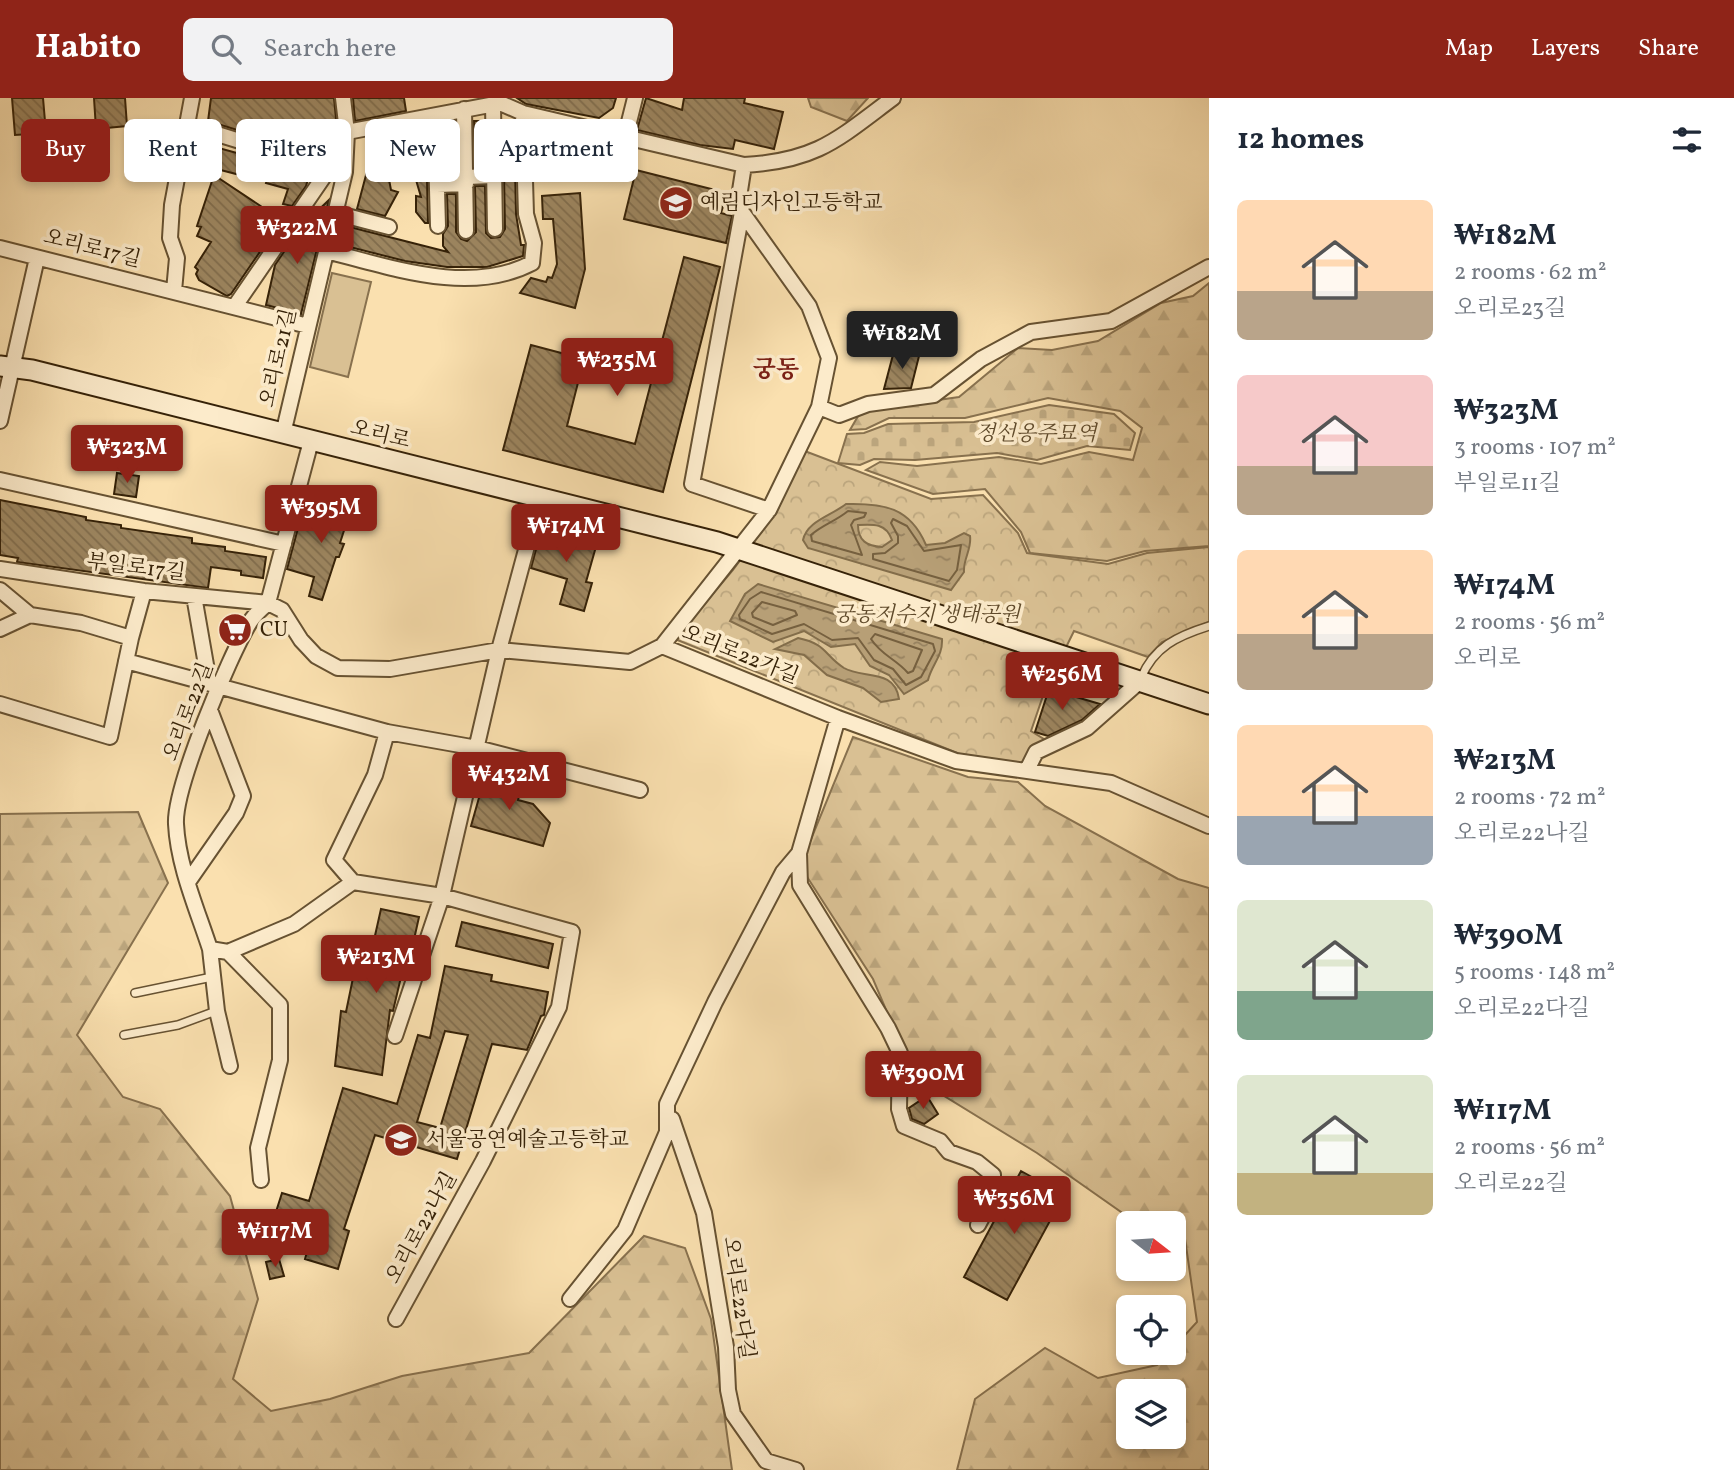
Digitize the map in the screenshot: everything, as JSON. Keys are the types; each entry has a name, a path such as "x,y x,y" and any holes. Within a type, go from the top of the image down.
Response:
{"main road":[{"name":"오리로","path":"6,366 736,548 1209,704"}],"street":[{"name":"오리로17길","path":"189,119 192,98"},
{"name":"오리로21길","path":"343,98 345,119"},
{"path":"630,119 635,98"},
{"path":"638,141 744,165 781,163 826,148 893,98"},
{"path":"351,131 498,102 523,113 547,119"},
{"path":"464,109 466,230"},
{"path":"326,251 439,278 510,275 532,263 534,243 526,214 523,113"},
{"path":"744,165 739,197 742,212 692,484 769,510"},
{"path":"437,185 474,179"},
{"name":"오리로17길","path":"174,291 177,258 170,239 177,182"},
{"path":"235,306 320,182"},
{"name":"오리로21길","path":"283,434 343,182"},
{"path":"437,182 438,226"},
{"path":"494,182 495,229"},
{"path":"662,646 736,548 769,510 819,407 829,358 809,306 742,212"},
{"path":"335,213 389,227"},
{"name":"오리로17길","path":"0,248 308,326"},
{"path":"0,421 6,366 37,258"},
{"path":"819,407 839,415 867,404 934,395 981,359 1031,332 1111,321 1209,267"},
{"name":"오리로22길","path":"230,1066 217,1010 210,948 188,882 176,823 179,800 210,710 214,683 250,621 268,603 311,441"},
{"path":"0,480 284,544"},
{"path":"395,1036 442,897 499,650 540,498"},
{"name":"부일로17길","path":"0,569 144,591 268,603"},
{"path":"0,590 30,615 81,623 131,638"},
{"path":"0,704 110,737 144,591"},
{"path":"194,596 214,683"},
{"name":"오리로22가길","path":"268,603 282,610 301,640 316,656 338,668 390,669 499,650 630,662 662,646 838,718 956,761 1111,783 1209,826"},
{"path":"0,629 30,615"},
{"path":"126,661 214,683 387,733 477,748 640,790"},
{"path":"1027,770 1036,751 1087,728 1139,682"},
{"path":"188,882 236,813 243,796 210,710"},
{"path":"838,718 799,853 800,885 888,1028 900,1053 899,1109 904,1126 940,1141 950,1152 977,1162 993,1175 987,1208 978,1225"},
{"path":"228,952 294,924 353,882 334,860 375,775 387,733"},
{"path":"570,1299 625,1230 667,1132 667,1104 715,1002 783,872 799,853"},
{"name":"오리로22나길","path":"353,882 442,897 572,932 559,1007 483,1161 396,1319"},
{"path":"210,948 228,952 280,1005 281,1060 258,1148 261,1180"},
{"name":"오리로22다길","path":"667,1104 704,1213 726,1347 728,1390 733,1414 766,1461 796,1470"}],"lane":[{"path":"1139,682 1148,662 1163,645 1209,626"},
{"path":"135,993 212,977"},
{"path":"124,1035 178,1025 217,1010"}],"green space":[{"path":"808,98 868,98 847,121 811,107"},
{"path":"332,273 371,282 348,377 310,367"},
{"path":"1209,283 1209,546 1145,551 1107,561 1030,553 1021,532 985,489 933,494 866,470 880,462 917,466 999,457 1041,464 1089,452 1133,460 1142,428 1120,411 1048,398 965,418 889,418 866,429 850,430 861,411 959,397 1018,348 1052,350 1098,341 1161,303 1193,296"},
{"name":"정선옹주묘역","path":"1049,405 1114,414 1135,433 1130,450 1087,446 1037,460 997,453 915,460 874,459 860,465 838,463 847,434 864,433 888,424 974,422"},
{"name":"궁동저수지 생태공원","path":"802,450 931,499 983,495 1018,533 1027,553 1108,564 1147,553 1209,547 1209,622 1162,642 1148,657 1074,631 1045,690 1031,731 1047,741 1023,767 967,757 675,639 733,570 778,509"},
{"path":"853,737 968,777 1018,782 1045,806 1178,879 1209,888 1209,1470 957,1470 975,1399 1045,1348 1098,1378 1157,1365 1186,1365 1186,1334 1197,1322 1186,1246 1186,1211 1120,1211 1037,1153 915,1078 873,979 800,866"},
{"path":"138,812 168,883 77,1035 123,1097 160,1109 230,1196 258,1299 233,1379 271,1411 330,1399 402,1376 529,1353 644,1236 685,1248 711,1319 732,1470 0,1470 0,814"}],"water":[{"path":"846,504 859,504 894,510 912,522 926,545 945,543 964,533 970,536 964,572 951,590 808,548 803,540 809,528","holes":["858,525 883,528 892,540 882,547 868,544 862,539"]},
{"path":"758,584 942,639 941,650 928,680 904,694 889,675 870,666 855,644 831,647 804,631 773,642 730,621 745,594"},
{"path":"798,638 815,643 844,668 885,678 896,689 899,699 881,702 863,688 827,675 804,655 775,649"}],"building":[{"path":"12,98 43,98 45,119 21,119 21,135 15,135"},
{"path":"94,98 125,98 126,119 124,119 124,126 110,128 110,119 95,119"},
{"path":"211,98 334,98 336,119 236,119 236,130 222,125 222,119 208,119"},
{"path":"353,98 404,98 406,111 355,121"},
{"path":"517,98 616,98 613,108 599,118 526,104"},
{"path":"646,98 682,110 684,98 745,98 744,103 783,112 774,149 735,140 733,149 700,145 638,130"},
{"path":"222,149 236,153 236,174 222,170"},
{"name":"예림디자인고등학교","path":"638,171 727,193 721,213 732,216 726,243 624,219 633,182 638,182"},
{"path":"365,179 365,182 389,182 391,190 398,192 385,216 357,209"},
{"path":"222,180 277,217 272,224 277,227 227,296 199,280 196,274 198,270 195,267 211,242 197,236 201,227 197,226 212,182"},
{"path":"307,182 292,206 283,204 288,189 266,183"},
{"path":"417,182 427,182 428,223 416,212 416,196 421,197"},
{"path":"504,182 515,182 516,214 521,245 524,245 523,256 487,267 447,267 405,261 338,244 342,225 448,252 443,246 443,234 448,226 447,194 456,194 456,232 461,239 467,241 476,232 475,186 485,186 486,233 491,238 500,237 505,229"},
{"path":"580,193 585,269 575,308 520,293 531,278 546,282 548,277 552,278 557,264 553,219 543,219 542,196"},
{"path":"329,200 301,314 266,305 275,265 300,228"},
{"path":"684,257 720,267 663,492 503,450 531,345 584,359 567,426 635,444"},
{"path":"894,351 919,356 911,388 884,389"},
{"path":"117,473 139,476 136,497 114,494"},
{"path":"341,490 356,493 340,543 344,544 339,557 336,557 322,600 309,596 314,577 287,569 301,517 330,525"},
{"path":"0,500 86,517 86,520 121,525 121,528 192,538 192,543 225,547 225,551 266,557 263,578 241,575 241,571 211,567 208,588 17,562 18,558 0,555"},
{"path":"542,527 597,543 586,582 592,583 584,611 560,604 567,579 531,568"},
{"path":"1049,689 1100,704 1082,720 1048,736 1035,732"},
{"path":"486,773 523,783 518,800 533,804 550,823 543,846 471,826"},
{"path":"381,909 419,917 407,971 404,978 401,977 393,1011 390,1010 382,1075 335,1066 341,1011 346,1012 353,978 365,980"},
{"path":"462,922 553,944 548,968 456,946"},
{"path":"445,966 492,975 491,981 548,992 544,1015 541,1016 527,1050 492,1044 457,1159 375,1135 344,1229 349,1231 338,1269 305,1259 313,1230 274,1218 282,1193 309,1201 343,1088 397,1104 418,1035 430,1038","holes":["445,1031 468,1035 440,1128 417,1122"]},
{"path":"927,1096 938,1114 924,1124 912,1119 909,1108"},
{"path":"1021,1171 1064,1195 1007,1300 964,1277"},
{"path":"279,1259 284,1276 270,1279 266,1262"}],"place":[{"name":"예림디자인고등학교","path":"676,203"},
{"name":"CU","path":"235,630"},
{"name":"서울공연예술고등학교","path":"401,1140"}],"district":[{"name":"궁동","path":"776,371"}]}
